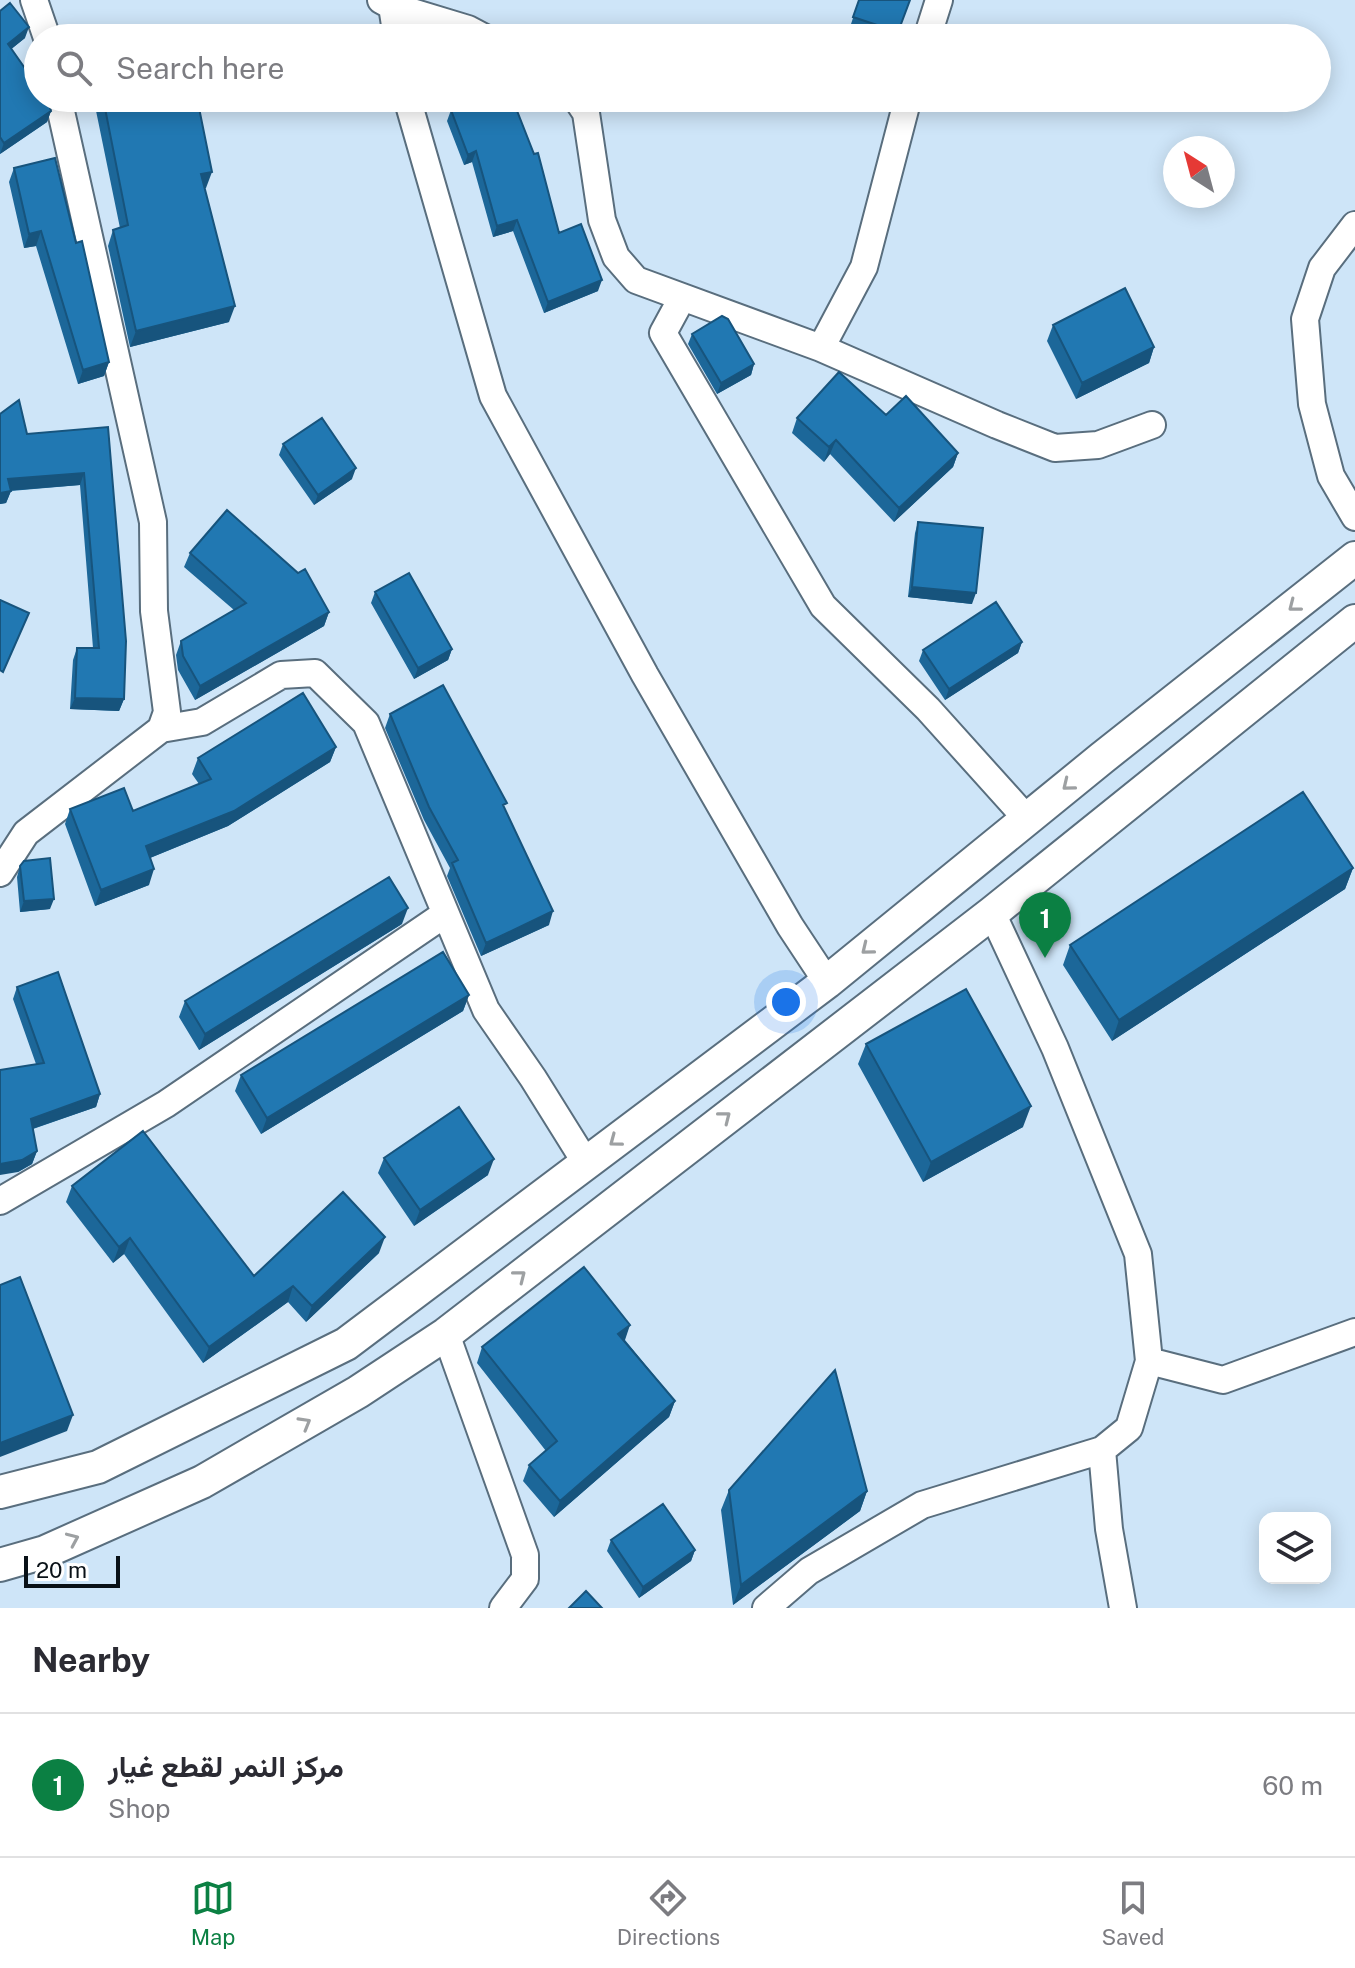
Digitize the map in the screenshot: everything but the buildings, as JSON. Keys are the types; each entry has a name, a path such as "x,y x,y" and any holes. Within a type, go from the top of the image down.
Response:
{"street":[{"path":"34,0 42,24"},
{"path":"931,24 939,0"},
{"path":"387,3 393,24"},
{"path":"387,3 452,24"},
{"path":"61,112 153,522 154,611 167,712 161,729"},
{"path":"411,112 493,396 645,675 790,926 827,982"},
{"path":"585,112 602,220 616,257 636,280 821,348 1055,448 1098,445 1152,425"},
{"path":"821,348 864,267 904,112"},
{"path":"1355,225 1322,268 1305,319 1312,404 1331,476 1355,517"},
{"path":"682,298 663,333 823,606 928,709 1027,819"},
{"path":"0,1492 98,1467 346,1344 827,982 1102,758 1355,558"},
{"path":"0,1565 45,1552 202,1482 358,1392 446,1334 992,913 1355,621"},
{"path":"0,873 26,833 161,729 202,722 281,675 315,673 366,723 486,1010 586,1163"},
{"path":"1102,758 1136,799"},
{"path":"766,1608 809,1571 922,1505 1102,1450 1129,1428 1149,1361 1138,1254 1055,1048 992,913"},
{"path":"0,1201 166,1104 445,914"},
{"path":"1149,1361 1223,1380 1355,1332"},
{"path":"446,1334 525,1555 525,1579 503,1608"},
{"path":"1102,1450 1109,1529 1123,1608"}],"place":[{"name":"مركز النمر لقطع غيار","path":"1045,958"}]}
